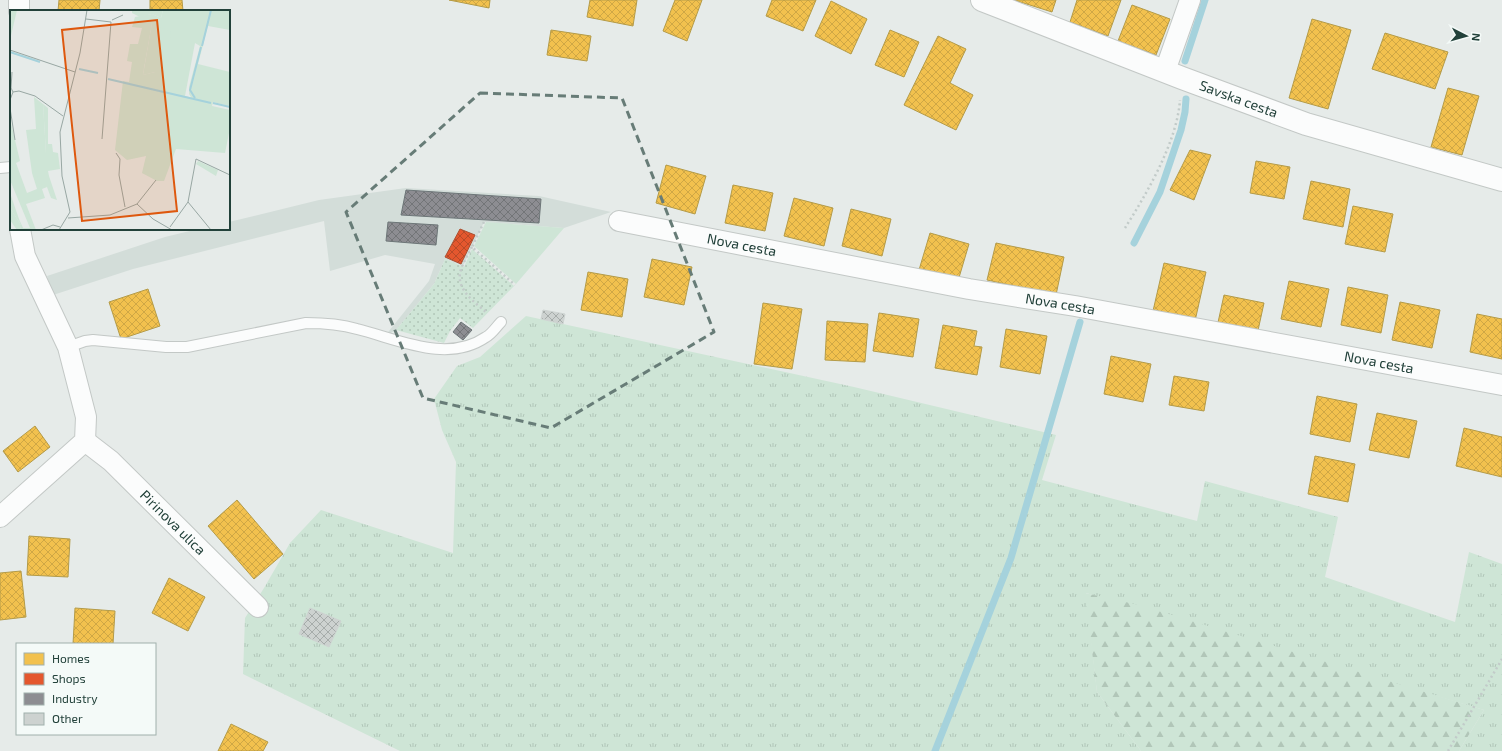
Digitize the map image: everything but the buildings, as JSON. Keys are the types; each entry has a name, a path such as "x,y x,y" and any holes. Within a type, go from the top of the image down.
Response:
{"street":[{"path":"18,10 19,0"},
{"name":"Savska cesta","path":"982,0 1306,124 1502,180"},
{"path":"1173,74 1190,0"},
{"name":"Nova cesta","path":"619,221 969,289 1076,306 1502,385"},
{"path":"0,517 85,441 86,416 68,347 25,256 20,230"},
{"name":"Pirinova ulica","path":"85,441 111,461 258,607"}],"lane":[{"path":"0,168 10,167"},
{"path":"68,347 93,340 166,348 187,347 306,323 324,323 355,328 430,348 448,350 470,345 487,337 501,322"}],"path":[{"path":"1125,228 1141,202 1165,154 1178,118 1173,74"},
{"path":"484,222 460,272 461,285 466,293 487,313"},
{"path":"472,247 515,285"},
{"path":"1448,751 1502,660"}],"highlighted area":[{"path":"480,93 622,98 714,332 551,428 423,398 346,212"}],"shaded area":[{"path":"406,188 539,196 611,212 564,228 484,222 463,266 445,259 434,284 396,330 385,336 429,281 435,264 385,255 330,271 324,221 133,269 53,295 47,276 165,237 194,230 230,230 230,222 319,200"}],"green space":[{"path":"486,222 564,228 516,284 474,246"},
{"path":"472,249 514,286 473,328 460,318 450,331 444,343 396,330 434,284 445,259 464,267"},
{"path":"526,316 854,387 1056,435 1042,480 1197,521 1205,481 1338,517 1325,577 1455,622 1469,552 1502,564 1502,751 1459,751 1484,710 1086,593 1097,692 1141,751 400,751 243,674 245,618 290,543 321,510 453,553 456,462 442,430 434,399 457,366 480,357"},
{"path":"1085,593 1139,605 1484,710 1459,751 1141,751 1097,692"}],"waterway":[{"path":"1185,61 1205,0"},
{"path":"1134,243 1160,192 1181,130 1186,99"},
{"path":"935,751 1011,558 1080,322"}]}
